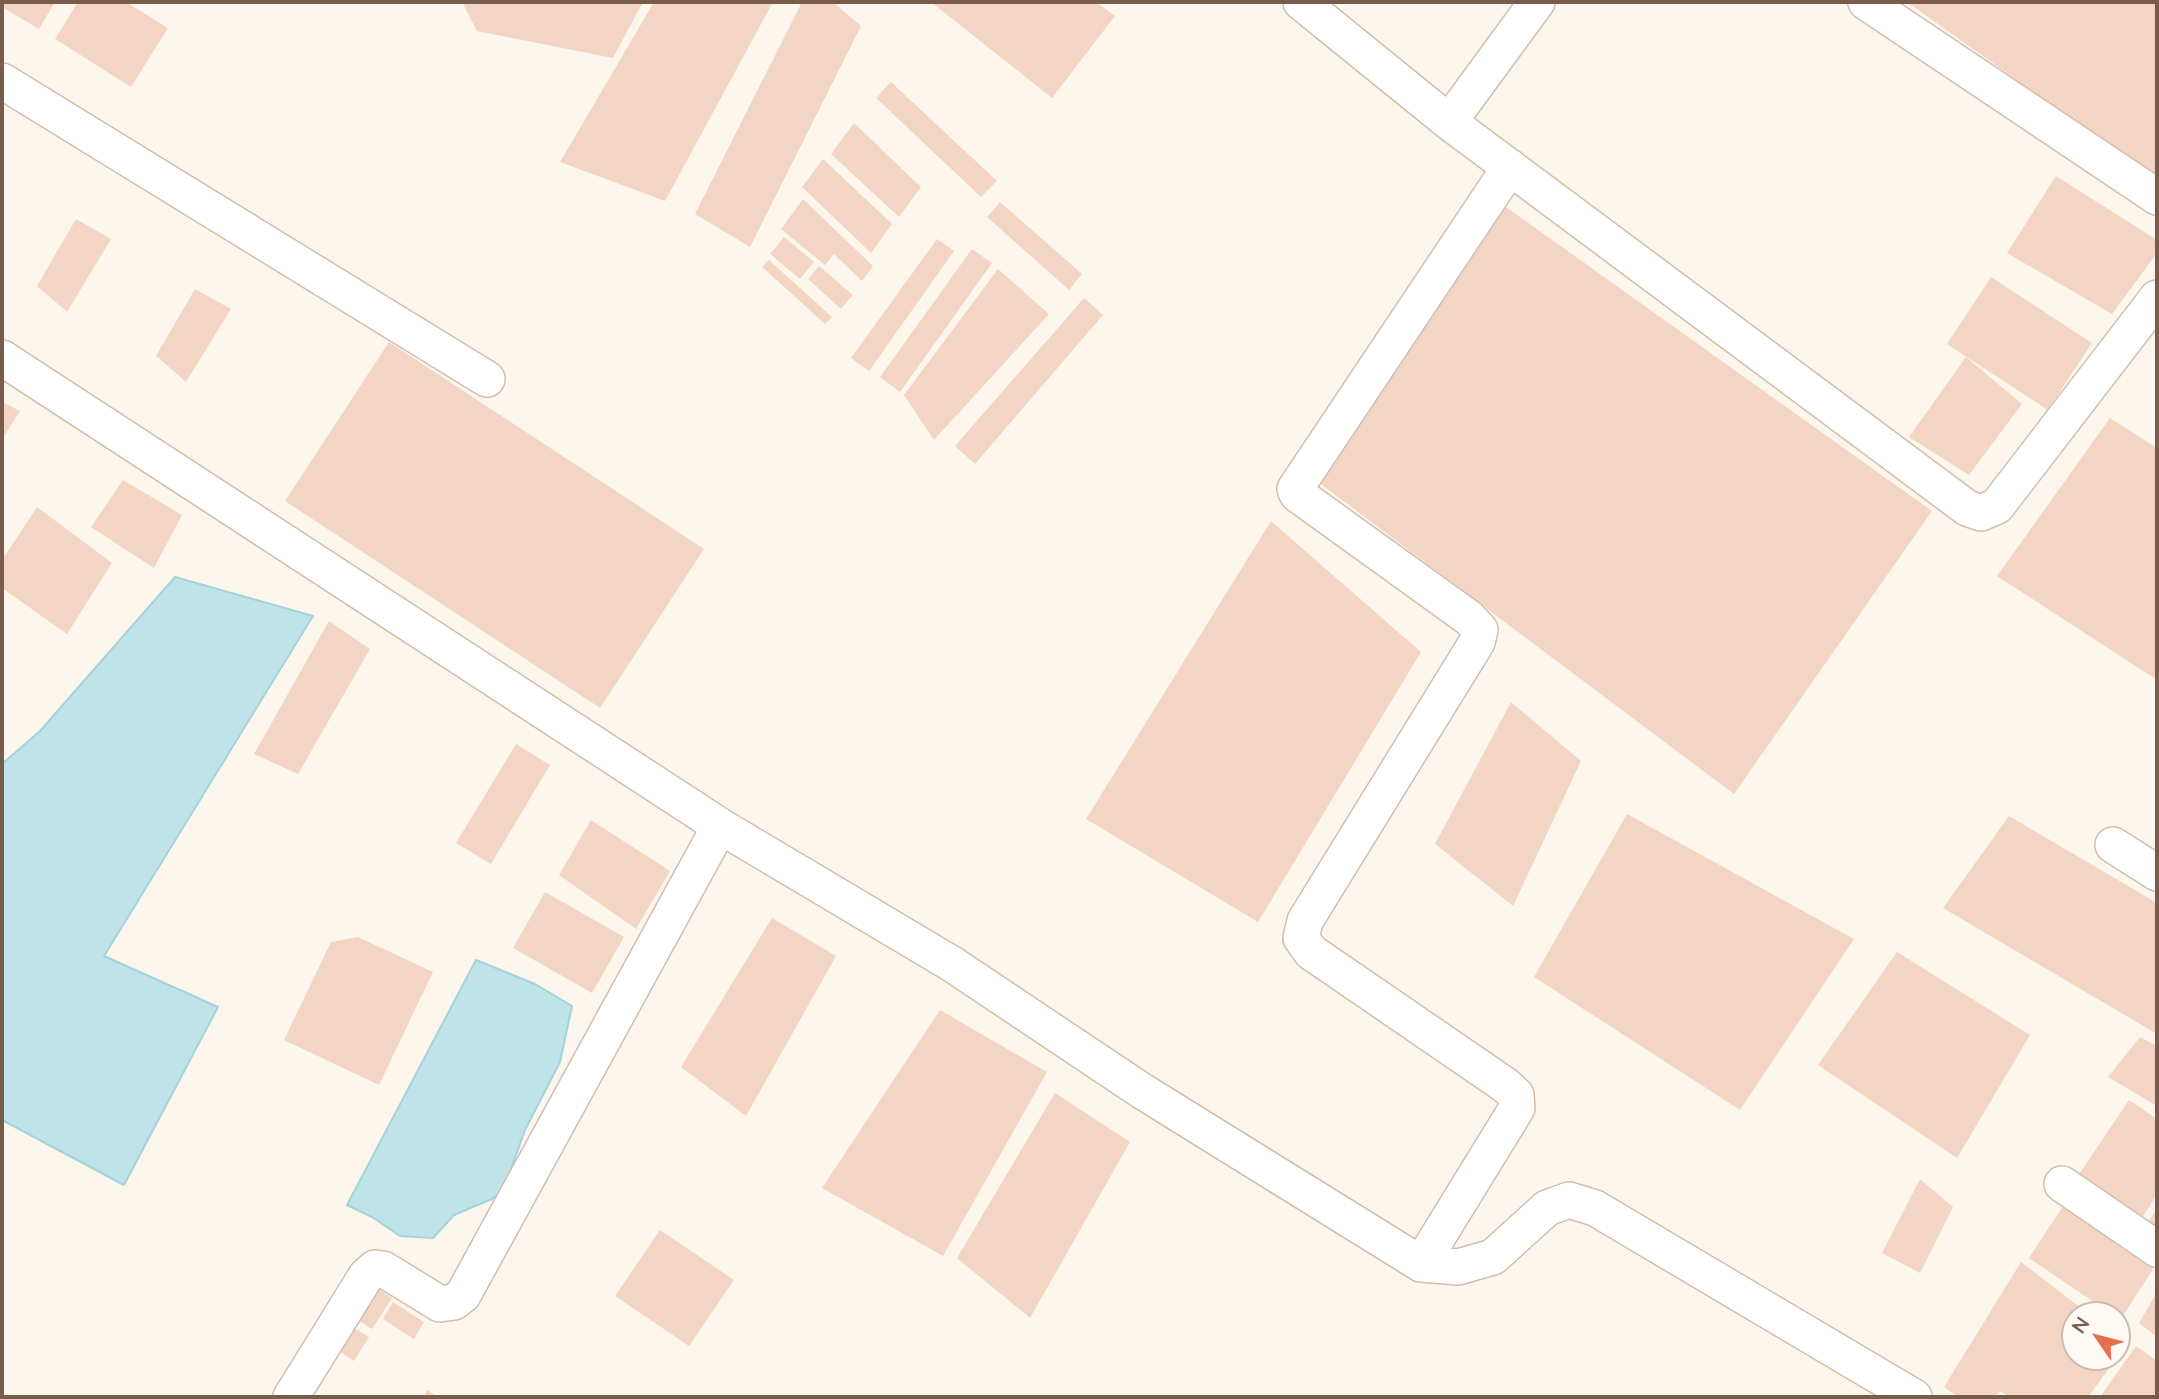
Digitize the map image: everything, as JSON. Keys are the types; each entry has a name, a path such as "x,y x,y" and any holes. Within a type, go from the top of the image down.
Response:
{"street":[{"path":"1301,2 1449,122 1967,508 1981,513 1997,506 2157,298"},
{"path":"1449,122 1537,2"},
{"path":"1866,2 2157,197"},
{"path":"2,80 487,379"},
{"path":"1421,1264 1517,1108 1516,1095 1505,1084 1311,952 1301,938 1305,921 1477,642 1480,630 1469,618 1297,494 1295,489 1510,167"},
{"path":"2,358 720,826 952,964 1142,1091 1421,1264 1458,1267 1493,1257 1547,1208 1569,1200 1595,1208 1914,1397"},
{"path":"291,1397 366,1276 374,1268 383,1269 440,1304 454,1302 463,1295 720,826"},
{"path":"2113,845 2157,873"},
{"path":"2062,1184 2157,1249"}],"water":[{"path":"175,577 313,616 104,956 218,1007 124,1185 2,1120 2,764 40,731"},
{"path":"476,960 535,984 572,1006 560,1062 525,1130 504,1189 492,1199 454,1215 433,1238 400,1236 372,1217 347,1205"}],"building":[{"path":"2,2 55,2 39,29 2,7"},
{"path":"78,2 126,2 168,28 131,87 55,39"},
{"path":"462,2 643,2 613,58 477,31"},
{"path":"654,2 773,2 665,201 560,162"},
{"path":"802,2 833,2 861,26 750,247 695,214"},
{"path":"931,2 1096,2 1115,16 1052,98"},
{"path":"1907,2 2157,2 2157,180"},
{"path":"891,82 997,181 981,197 876,98"},
{"path":"854,123 921,187 899,217 831,154"},
{"path":"823,159 892,224 871,253 802,187"},
{"path":"2056,176 2157,240 2157,253 2112,314 2007,253"},
{"path":"803,199 873,266 862,281 834,254 825,265 781,229"},
{"path":"1000,202 1082,274 1069,290 987,217"},
{"path":"1499,202 1932,511 1734,794 1310,476"},
{"path":"76,219 111,239 67,312 37,286"},
{"path":"784,237 814,262 800,279 770,254"},
{"path":"937,239 954,251 869,371 851,358"},
{"path":"972,249 992,263 900,392 880,377"},
{"path":"769,260 832,317 825,324 762,267"},
{"path":"819,266 853,295 841,309 808,279"},
{"path":"998,269 1049,314 934,440 904,395"},
{"path":"1991,277 2092,343 2048,410 1947,344"},
{"path":"195,289 231,309 186,382 156,356"},
{"path":"1084,298 1103,315 975,464 955,446"},
{"path":"389,342 704,549 600,708 285,501"},
{"path":"1966,357 2022,404 1969,475 1909,437"},
{"path":"2,402 20,411 2,439"},
{"path":"2110,418 2157,448 2157,680 1997,576"},
{"path":"123,480 182,515 154,568 91,527"},
{"path":"37,507 112,563 67,634 2,588 2,560"},
{"path":"1271,521 1421,652 1258,922 1086,819"},
{"path":"329,621 370,649 298,774 254,754"},
{"path":"1511,702 1581,761 1513,906 1435,844"},
{"path":"516,744 550,765 491,864 456,843"},
{"path":"1627,814 1854,939 1740,1110 1534,977"},
{"path":"2009,816 2157,903 2157,1034 1943,908"},
{"path":"591,820 670,871 636,929 559,875"},
{"path":"545,892 624,937 592,993 513,948"},
{"path":"772,918 836,956 746,1116 681,1067"},
{"path":"358,937 433,972 379,1085 284,1040 331,942"},
{"path":"1897,952 2030,1035 1957,1158 1818,1065"},
{"path":"940,1010 1047,1072 943,1256 822,1188"},
{"path":"2140,1037 2157,1046 2157,1106 2108,1077"},
{"path":"1055,1093 1130,1142 1030,1318 957,1258"},
{"path":"2129,1100 2157,1119 2157,1194 2137,1226 2074,1182"},
{"path":"1920,1179 1953,1207 1920,1273 1882,1253"},
{"path":"2065,1203 2157,1263 2131,1303 2092,1301 2029,1258"},
{"path":"2157,1208 2157,1243 2141,1233"},
{"path":"660,1230 734,1280 689,1346 615,1296"},
{"path":"2021,1262 2072,1301 2061,1301 2061,1371 2107,1371 2088,1397 2010,1397 2000,1391 1995,1397 1958,1397 1944,1387"},
{"path":"375,1287 392,1298 372,1329 355,1318"},
{"path":"2157,1292 2157,1337 2139,1323"},
{"path":"393,1302 424,1322 414,1339 383,1319"},
{"path":"348,1324 369,1337 354,1361 333,1347"},
{"path":"2136,1346 2157,1361 2157,1397 2100,1397 2118,1371 2131,1371 2131,1353"},
{"path":"427,1390 438,1397 424,1397"}]}
